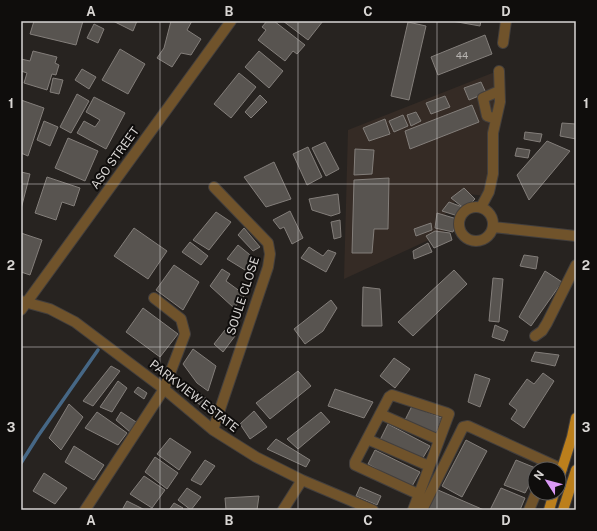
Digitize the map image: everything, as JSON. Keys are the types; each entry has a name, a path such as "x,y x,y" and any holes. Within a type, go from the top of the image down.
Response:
{"main road":[{"path":"564,461 576,418"},
{"path":"563,510 576,470"}],"street":[{"name":"ASO STREET","path":"23,305 231,21"},
{"path":"503,43 506,21"},
{"path":"481,207 489,192 493,174 493,133 500,102 499,71"},
{"path":"496,119 487,116 483,98 499,91"},
{"name":"SOULE CLOSE","path":"213,430 268,267 270,254 268,243 214,187"},
{"path":"472,207 481,207 488,211 492,216 493,227 488,237 477,242 466,238 462,234 459,229 459,223 463,213 472,207"},
{"path":"493,227 576,236"},
{"path":"535,336 542,331 547,323 576,264"},
{"path":"85,510 164,389 185,334 181,319 154,298"},
{"name":"PARKVIEW ESTATE","path":"23,305 50,309 75,322 164,389 213,430 256,457 302,480 373,510"},
{"path":"413,510 449,414 447,412 392,395 389,397 380,414 355,462 355,465 418,494"},
{"path":"380,414 439,440"},
{"path":"422,510 463,427 468,426 538,461"},
{"path":"367,439 429,466"},
{"path":"283,510 302,480"}],"shaded area":[{"path":"505,68 488,196 466,194 456,200 446,212 443,224 444,233 344,279 348,130"}],"building":[{"path":"34,21 83,21 76,45 30,34"},
{"path":"113,21 137,21 133,31"},
{"path":"171,21 192,21 187,30 201,39 191,55 181,53 172,67 157,58 164,48"},
{"path":"267,21 274,21 305,45 297,54 293,51 285,61 258,40 266,30 262,27"},
{"path":"283,21 323,21 308,40"},
{"path":"452,21 481,21 480,26"},
{"path":"408,22 426,26 409,100 391,96"},
{"path":"94,24 104,29 98,43 87,38"},
{"path":"485,35 492,54 438,75 431,57"},
{"path":"120,49 145,64 128,94 102,80"},
{"path":"33,51 57,57 55,63 59,65 56,75 52,74 47,90 24,83 27,73 21,71 21,59 30,61"},
{"path":"259,51 283,71 269,88 245,67"},
{"path":"82,69 96,77 89,89 75,80"},
{"path":"239,73 256,87 231,118 214,104"},
{"path":"53,78 63,80 59,94 50,92"},
{"path":"481,82 486,93 469,100 464,88"},
{"path":"77,94 89,101 71,133 60,127"},
{"path":"260,95 267,102 251,118 245,112"},
{"path":"445,96 450,107 431,114 426,103"},
{"path":"94,97 125,113 106,149 77,133 84,121 95,127 100,120 86,112"},
{"path":"21,100 44,108 28,156 21,153"},
{"path":"472,105 479,122 410,149 405,131"},
{"path":"416,112 421,121 411,126 407,115"},
{"path":"403,115 408,126 394,132 389,121"},
{"path":"385,119 390,134 369,141 363,128"},
{"path":"44,121 58,127 50,146 37,140"},
{"path":"562,123 576,124 576,139 560,136"},
{"path":"525,132 542,134 540,142 524,139"},
{"path":"68,138 98,151 85,181 55,168"},
{"path":"547,141 570,151 529,200 517,175"},
{"path":"325,142 339,169 326,176 312,148"},
{"path":"308,147 322,177 307,185 293,154"},
{"path":"517,148 530,150 528,158 515,156"},
{"path":"355,149 374,150 372,174 354,175"},
{"path":"274,162 291,199 266,207 244,177"},
{"path":"21,172 30,174 21,209"},
{"path":"47,177 80,188 74,206 62,202 56,220 35,213"},
{"path":"389,178 388,229 374,229 372,253 352,253 354,180"},
{"path":"464,188 475,199 465,209 451,198"},
{"path":"338,194 340,213 331,216 312,210 309,199"},
{"path":"449,202 465,208 458,216 442,211"},
{"path":"290,211 303,238 292,244 284,227 280,229 273,220"},
{"path":"216,212 231,222 209,250 193,240"},
{"path":"437,213 457,219 453,232 435,228"},
{"path":"340,220 341,237 334,239 331,222"},
{"path":"431,223 432,230 416,236 414,229"},
{"path":"134,228 167,251 148,279 114,256"},
{"path":"244,228 260,247 253,251 238,235"},
{"path":"435,231 450,233 452,240 434,248 426,236"},
{"path":"21,233 42,240 30,275 21,272"},
{"path":"190,242 208,256 201,265 182,252"},
{"path":"428,243 432,252 414,259 413,251"},
{"path":"238,245 255,259 245,270 227,259"},
{"path":"309,247 323,256 328,250 336,253 326,272 301,258"},
{"path":"524,255 538,257 536,269 520,266"},
{"path":"174,265 199,282 183,310 156,290"},
{"path":"222,269 230,274 226,281 245,295 234,308 210,286"},
{"path":"454,270 467,284 413,336 398,322"},
{"path":"545,271 562,282 531,326 519,317"},
{"path":"493,278 503,279 499,322 489,321"},
{"path":"363,287 380,289 382,326 362,326"},
{"path":"331,300 337,308 323,331 305,344 294,329"},
{"path":"143,308 178,334 160,357 126,332"},
{"path":"495,325 508,331 504,341 492,337"},
{"path":"225,330 235,336 223,352 214,344"},
{"path":"193,349 216,366 208,391 197,383 183,364"},
{"path":"535,352 559,355 555,366 531,361"},
{"path":"394,358 410,369 395,388 380,376"},
{"path":"111,366 120,371 93,406 83,401"},
{"path":"298,371 311,386 270,419 256,403"},
{"path":"543,373 554,381 524,428 511,419 517,410 509,404 527,379 534,384"},
{"path":"475,374 490,379 480,407 468,402"},
{"path":"118,381 127,388 112,412 100,407"},
{"path":"187,384 216,406 210,412 181,391"},
{"path":"138,387 147,393 144,399 134,392"},
{"path":"335,389 373,402 364,418 328,406"},
{"path":"69,404 83,417 61,450 49,438"},
{"path":"412,406 442,418 436,433 404,422"},
{"path":"254,411 267,427 250,439 240,424"},
{"path":"97,412 127,433 118,445 85,428"},
{"path":"121,412 136,422 130,432 116,420"},
{"path":"321,412 330,422 298,449 287,439"},
{"path":"388,424 430,446 421,461 379,442"},
{"path":"170,438 191,452 179,470 157,454"},
{"path":"276,439 310,460 306,467 267,449"},
{"path":"466,440 487,451 462,497 442,486"},
{"path":"74,446 104,465 94,480 65,462"},
{"path":"375,450 420,472 411,488 368,464"},
{"path":"155,457 178,473 167,489 145,472"},
{"path":"205,460 215,466 201,485 191,480"},
{"path":"516,460 527,464 527,489 525,493 504,485"},
{"path":"44,473 67,488 55,504 33,491"},
{"path":"144,476 165,490 152,508 130,494"},
{"path":"360,487 381,496 377,505 356,496"},
{"path":"187,488 201,497 191,510 178,500"},
{"path":"501,488 525,498 520,510 490,510"},
{"path":"438,490 484,510 427,510"},
{"path":"259,496 257,510 226,510 225,498"},
{"path":"127,501 145,510 122,510"},
{"path":"174,503 183,508 181,510 169,510"}],"waterway":[{"path":"21,463 98,350"}]}
